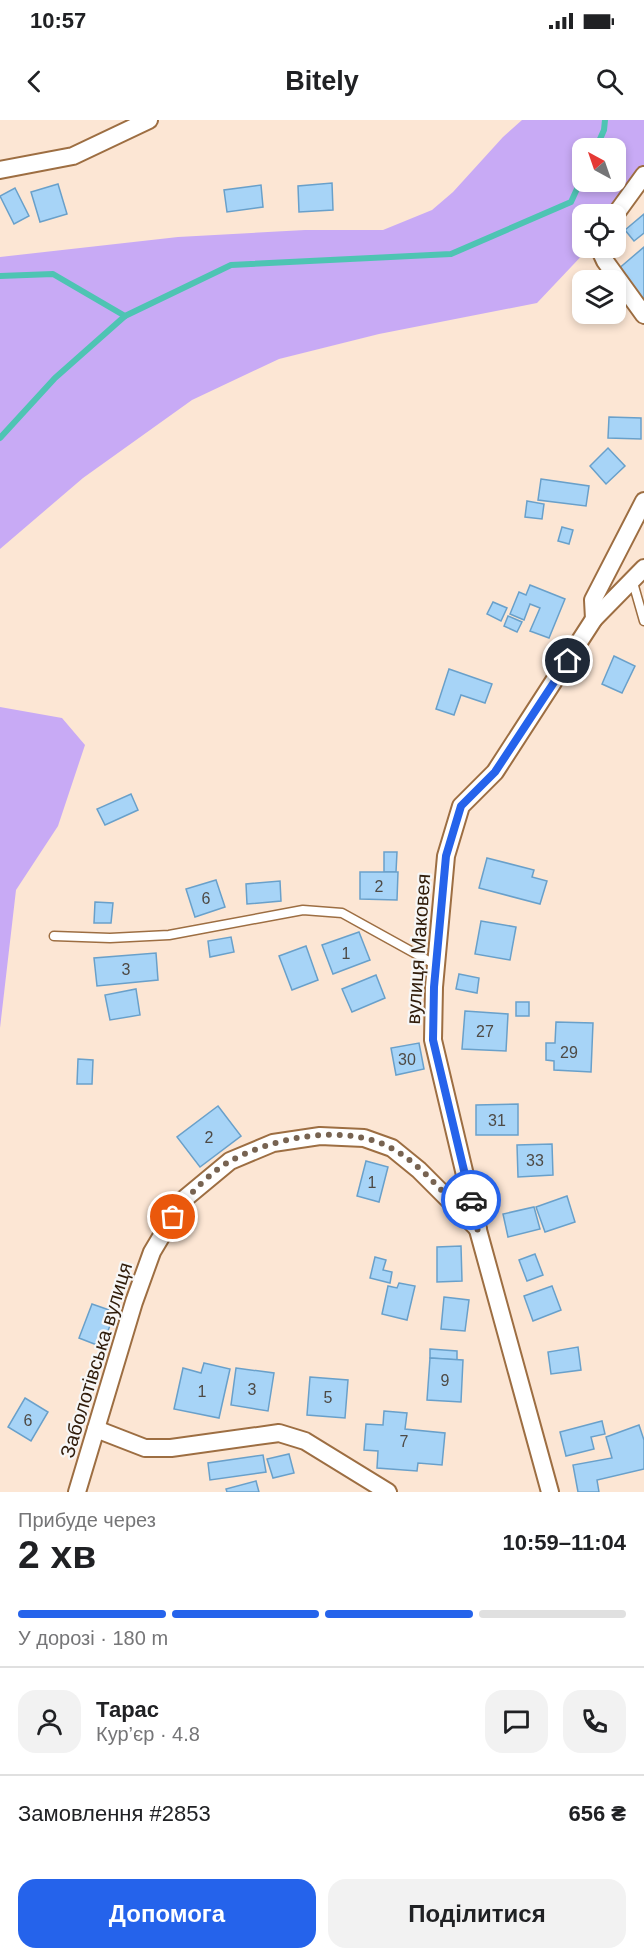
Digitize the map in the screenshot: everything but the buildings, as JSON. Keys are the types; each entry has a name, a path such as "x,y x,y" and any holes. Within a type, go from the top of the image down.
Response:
{"street":[{"path":"0,170 73,156 149,120"},
{"path":"622,204 644,175"},
{"path":"604,258 644,315"},
{"path":"594,620 593,600 644,501"},
{"name":"вулиця Маковея","path":"550,1492 478,1230 433,1040 436,965 446,856 461,806 495,772 594,620 638,573"},
{"name":"Заболотівська вулиця","path":"77,1492 134,1302 152,1252 183,1200 230,1161 273,1143 320,1136 364,1138 392,1148 419,1170 478,1230"},
{"path":"96,1429 145,1448 171,1448 279,1433 305,1441 388,1492"}],"lane":[{"path":"638,573 644,621"},
{"path":"54,936 110,938 169,935 303,910 342,913 436,965"}],"shaded area":[{"path":"522,120 644,120 644,178 623,204 572,204 572,258 580,258 537,303 379,334 279,359 192,400 83,478 0,549 0,257 178,237 305,230 383,230 432,210 453,192 503,137"},
{"path":"0,707 62,718 85,745 58,826 16,890 0,1028"}],"waterway":[{"path":"600,138 605,120"},
{"path":"0,438 55,378 125,316 231,265 451,254 571,202 576,192"},
{"path":"0,276 53,274 125,316"}],"way so far":[{"path":"173,1217 183,1200 230,1161 273,1143 320,1136 364,1138 392,1148 419,1170 478,1230 471,1200"}],"route":[{"path":"471,1200 433,1040 434,987 446,856 461,806 495,772 568,661"}]}
